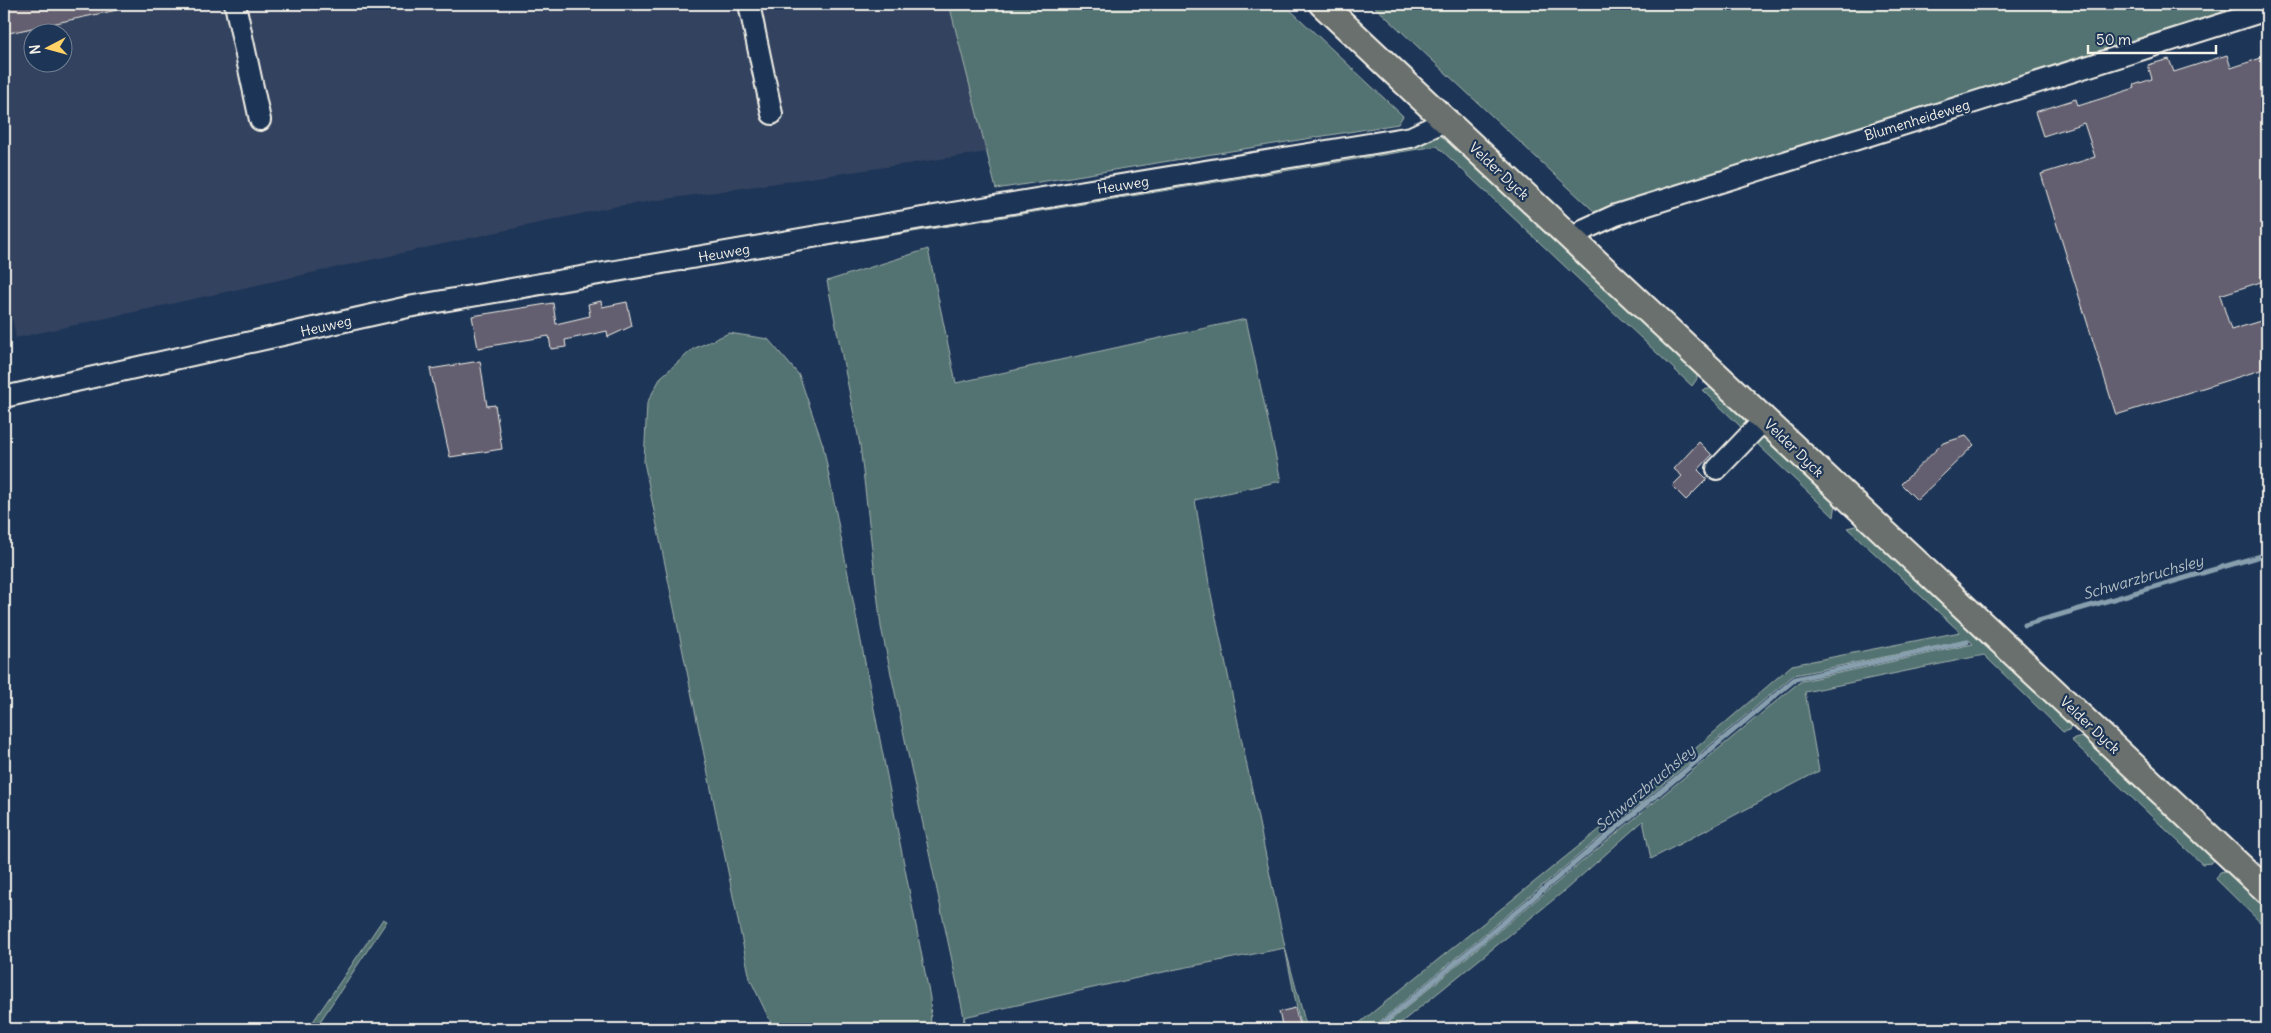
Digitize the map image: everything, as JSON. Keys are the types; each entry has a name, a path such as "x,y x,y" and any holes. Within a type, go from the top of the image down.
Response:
{"main road":[{"name":"Velder Dyck","path":"1322,4 1572,241 2267,892"}],"street":[{"path":"235,4 260,120"},
{"path":"749,4 772,114"},
{"name":"Blumenheideweg","path":"1572,241 1585,228 1616,215 2267,10"},
{"name":"Heuweg","path":"4,397 408,307 922,218 1411,137 1445,121"},
{"path":"1717,469 1764,420"}],"shaded area":[{"path":"4,4 949,4 988,152 612,207 16,338 4,280"}],"green space":[{"path":"949,4 1284,4 1403,116 1398,124 996,189"},
{"path":"1372,4 2267,4 1598,215"},
{"path":"1437,135 1447,136 1697,372 1697,379 1692,386 1437,146 821,247 821,244"},
{"path":"928,249 956,383 1246,319 1281,481 1195,500 1210,589 1285,947 1307,1029 1301,1029 1285,948 1177,969 964,1017 881,627 860,445 827,281"},
{"path":"729,333 768,339 799,375 823,445 930,998 931,1029 774,1029 750,979 644,462 647,403 661,377 693,349"},
{"path":"1713,388 1747,420 1744,430 1703,390"},
{"path":"1763,435 1836,503 1834,517 1752,439"},
{"path":"1859,525 2072,723 2069,730 2063,732 1984,655 1805,692 1819,771 1651,859 1643,821 1563,892 1393,1029 1380,1029 1797,684 1802,681 1973,644 1969,640 1794,675 1371,1029 1352,1029 1631,804 1792,665 1960,632 1847,528"},
{"path":"2086,736 2217,858 2211,863 2202,864 2071,740"},
{"path":"2230,870 2267,906 2267,929 2216,879 2220,872"},
{"path":"383,919 387,921 315,1029 308,1029"},
{"path":"964,1017 967,1029 963,1029"}],"building":[{"path":"4,4 117,4 117,10 60,22 22,22 22,30 4,34"},
{"path":"2227,55 2231,68 2267,56 2267,280 2220,295 2231,330 2267,319 2267,368 2116,415 2041,174 2095,157 2084,123 2043,136 2035,112 2076,99 2078,106 2135,88 2134,85 2152,79 2148,65 2169,59 2174,72"},
{"path":"601,301 602,307 627,302 632,326 608,337 607,331 565,340 566,347 551,349 549,336 478,348 472,316 553,303 556,324 590,316 588,304"},
{"path":"480,361 487,406 495,405 502,449 450,457 430,369"},
{"path":"1966,436 1974,445 1917,500 1901,484 1943,443"},
{"path":"1699,442 1712,455 1698,470 1707,479 1686,500 1672,486 1682,476 1674,469"},
{"path":"1295,1008 1300,1029 1283,1029 1279,1012"}],"waterway":[{"name":"Schwarzbruchsley","path":"2025,625 2267,554"},
{"name":"Schwarzbruchsley","path":"1376,1029 1795,679 1967,642"}]}
